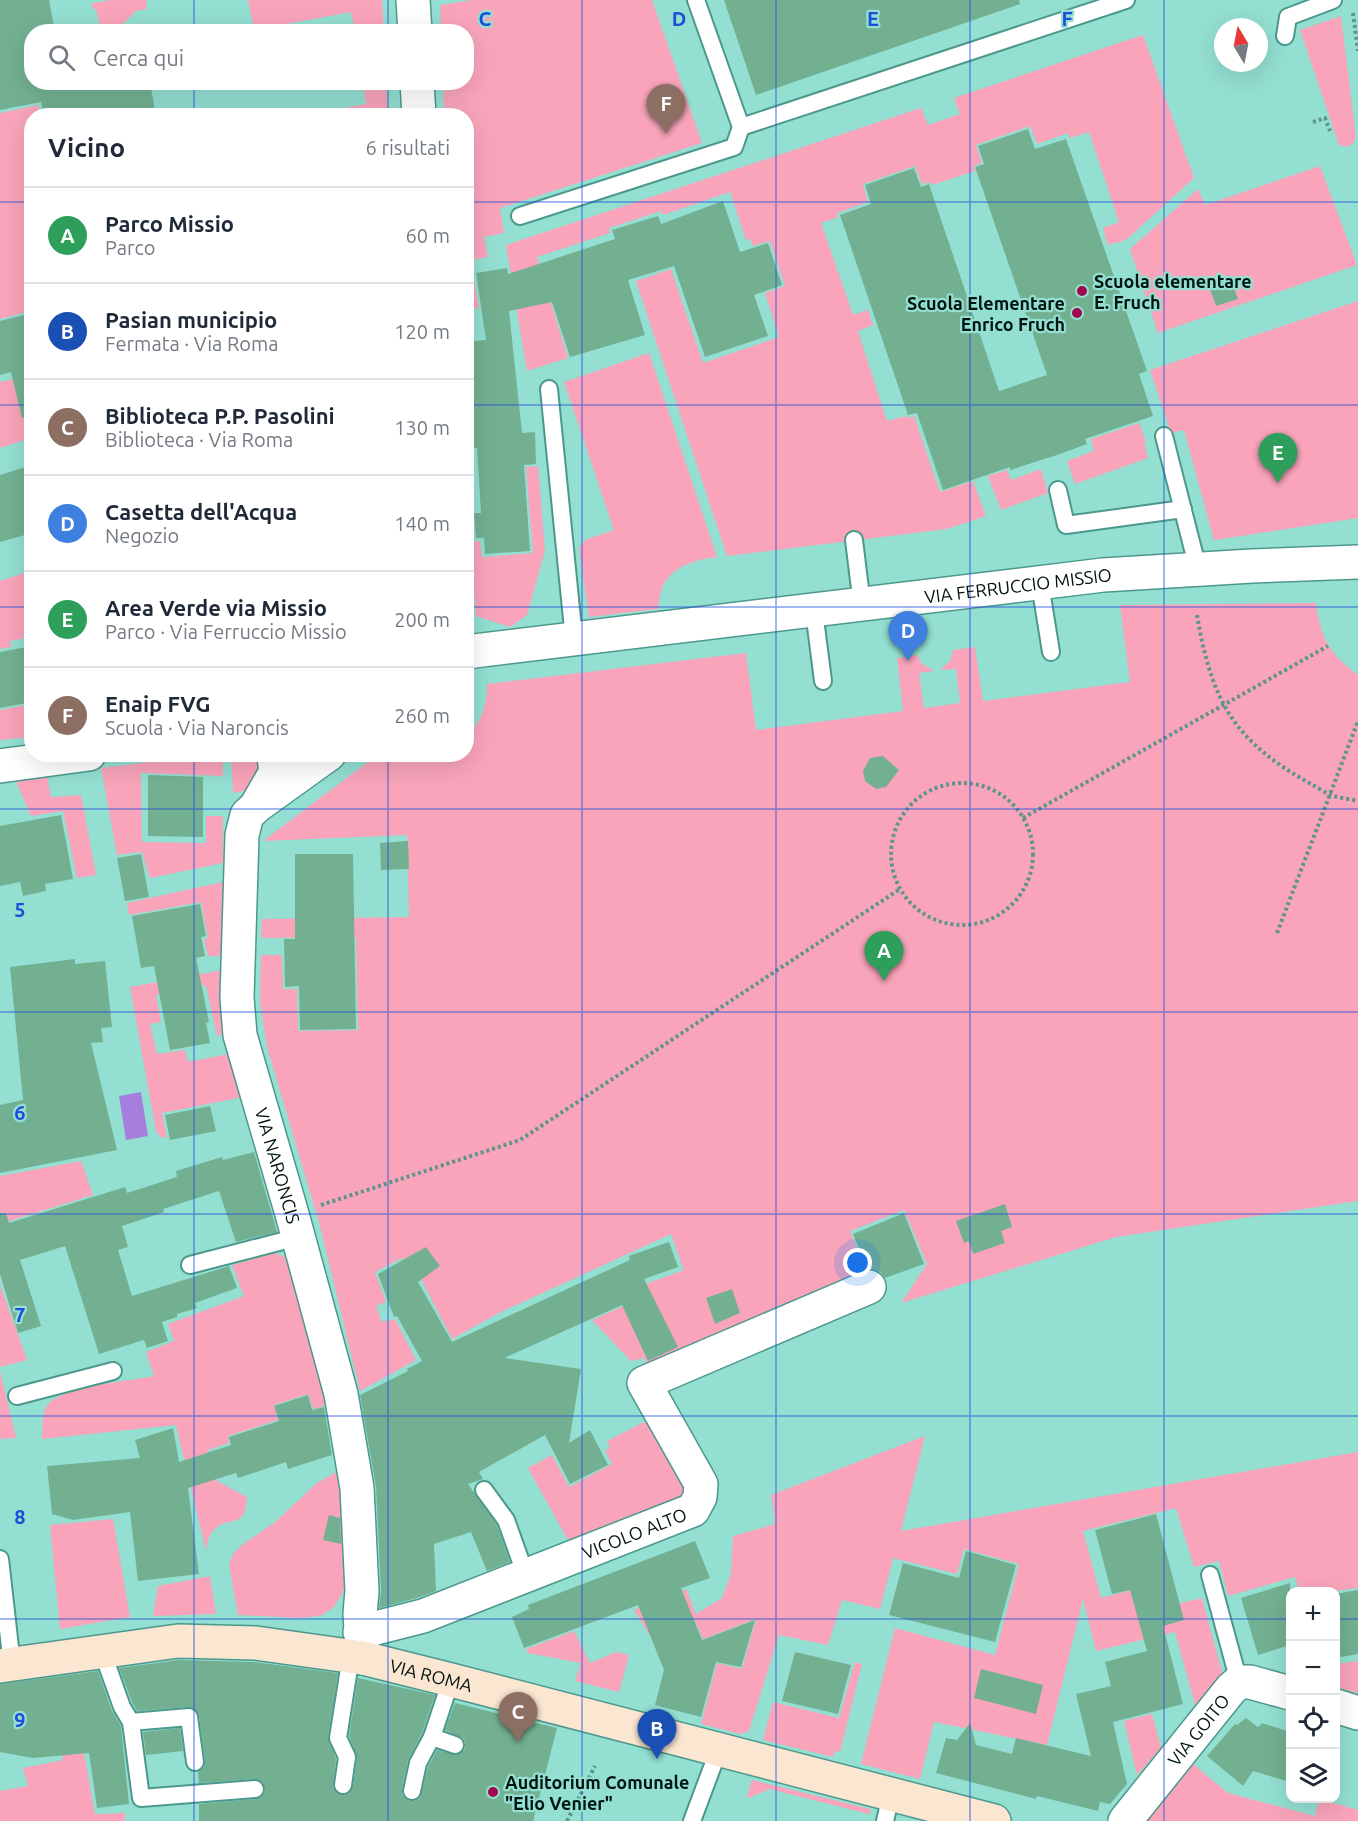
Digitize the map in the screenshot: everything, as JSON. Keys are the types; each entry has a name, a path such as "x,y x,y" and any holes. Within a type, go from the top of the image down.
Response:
{"main road":[{"name":"VIA ROMA","path":"6,1665 178,1641 351,1642 409,1670 719,1749 888,1808 994,1821"}],"street":[{"path":"413,0 414,24"},
{"path":"417,90 418,108"},
{"name":"VIA FERRUCCIO MISSIO","path":"474,651 1103,575 1358,562"},
{"path":"0,766 29,762"},
{"path":"258,805 276,772 274,762"},
{"path":"288,762 293,764 303,762"},
{"name":"VIA NARONCIS","path":"318,762 247,815 242,835 237,998 240,1035 338,1384 357,1488 362,1591 351,1642"},
{"name":"VICOLO ALTO","path":"351,1642 693,1510 700,1497 701,1484 644,1383 869,1287"},
{"path":"409,1670 401,1650 402,1636 417,1617"},
{"name":"VIA GOITO","path":"1125,1821 1239,1682 1250,1682 1286,1692"},
{"path":"1340,1708 1358,1713"}],"lane":[{"path":"519,216 734,147 741,127 696,0"},
{"path":"741,127 1126,0"},
{"path":"1285,36 1288,17 1333,0"},
{"path":"549,389 574,639"},
{"path":"1164,436 1198,569"},
{"path":"1058,490 1066,525 1183,509"},
{"path":"854,540 862,605"},
{"path":"1040,584 1051,652"},
{"path":"814,611 823,681"},
{"path":"190,1265 295,1226"},
{"path":"17,1396 113,1371"},
{"path":"484,1490 506,1520 526,1576"},
{"path":"0,1558 6,1665"},
{"path":"1210,1575 1239,1682"},
{"path":"343,1785 347,1757 338,1738 351,1642"},
{"path":"102,1651 122,1707 131,1722 141,1797 255,1789"},
{"path":"412,1791 418,1763 432,1737 451,1680"},
{"path":"131,1722 189,1717 195,1762"},
{"path":"432,1737 455,1745"},
{"path":"694,1815 719,1749"}],"path":[{"path":"1355,25 1358,51"},
{"path":"1313,122 1325,118 1330,131"},
{"path":"1197,615 1202,645 1224,705 1248,739 1268,757 1330,795 1358,801"},
{"path":"1023,818 1328,646"},
{"path":"1277,933 1358,721"},
{"path":"954,784 977,785 997,793 1012,804 1023,818 1031,840 1030,876 1022,892 1011,906 1000,914 967,926 949,924 935,920 917,910 900,889 891,856 891,845 897,824 910,806 931,790 954,784"},
{"path":"295,1226 520,1140 900,889"},
{"path":"567,1821 595,1766"}],"shaded area":[{"path":"110,0 146,0 147,9 136,11 124,23 99,24 97,12 90,4"},
{"path":"248,0 382,0 384,24 354,24 351,12 286,24 253,24"},
{"path":"472,0 652,0 702,143 500,208 504,233 484,237 488,257 474,259 474,108 444,108 443,90 474,90 474,24 441,24 440,5"},
{"path":"1341,16 1356,138 1353,144 1346,147 1339,145 1300,30"},
{"path":"1143,35 1194,178 1126,240 1108,245 1103,228 1119,222 1089,132 1070,138 1068,133 1037,144 1030,126 976,145 982,163 974,166 975,171 932,185 930,182 922,184 915,166 863,184 868,202 837,213 838,217 821,223 853,315 868,310 873,325 858,331 887,421 914,416 940,492 973,481 986,516 947,529 727,556 636,281 671,269 703,363 779,337 765,293 785,286 770,241 753,246 750,239 746,240 730,192 663,215 661,211 609,228 610,233 537,257 568,358 527,371 506,245 921,108 928,125 960,114 954,98"},
{"path":"364,90 386,90 388,108 343,108 366,104"},
{"path":"38,105 39,108 24,108 24,313 0,319 0,113"},
{"path":"1320,166 1357,265 1158,333 1130,249 1198,189 1205,205"},
{"path":"474,278 479,308 474,308"},
{"path":"1358,301 1358,518 1214,540 1184,430 1171,433 1150,370"},
{"path":"649,353 717,557 693,562 673,573 663,585 658,609 589,617 579,548 585,540 614,530 564,382"},
{"path":"24,377 24,440 0,448 0,382"},
{"path":"1139,423 1146,442 1144,443 1148,458 1075,484 1067,461 1094,451 1091,439"},
{"path":"538,466 545,551 527,615 510,627 476,616 474,542 480,541 482,557 533,553 526,467"},
{"path":"1041,469 1048,493 1001,510 988,476 1007,470 1011,480"},
{"path":"24,573 24,638 10,641 11,647 0,649 0,581"},
{"path":"1316,603 1320,626 1328,644 1340,660 1358,675 1358,1201 1116,1237 901,1303 927,1264 904,1210 850,1231 869,1278 650,1369 644,1358 631,1361 592,1320 648,1295 643,1285 684,1270 671,1234 501,1312 452,1339 419,1275 402,1258 375,1272 386,1302 376,1306 382,1322 395,1319 416,1360 360,1391 320,1226 267,1047 260,1001 261,955 282,955 283,989 297,989 298,1031 358,1030 356,937 261,938 262,919 409,917 407,835 263,841 368,762 474,762 474,727 483,712 487,684 746,653 756,730 903,711 897,658 918,655 921,663 933,670 919,673 924,708 960,703 956,669 942,670 942,668 950,661 953,650 975,647 983,701 1130,682 1120,605"},
{"path":"24,705 24,738 0,740 0,710"},
{"path":"149,762 223,762 223,776 141,773 142,842 206,843 206,816 223,816 223,863 150,878 142,852 117,855 101,768"},
{"path":"231,762 258,762 261,770 249,790 233,793"},
{"path":"47,775 51,797 81,795 96,875 77,878 63,811 31,816 15,779"},
{"path":"223,882 223,956 208,956 204,939 208,938 201,902 129,915 127,903"},
{"path":"223,970 223,1035 217,1036 206,985 156,995 161,1022 150,1024 157,1054 185,1050 188,1062 229,1054 243,1097 162,1113 167,1138 161,1137 156,1131 130,987"},
{"path":"141,1092 148,1136 126,1140 119,1096"},
{"path":"81,1161 93,1195 0,1224 0,1176"},
{"path":"275,1253 289,1259 332,1404 313,1409 308,1394 274,1405 278,1420 228,1436 229,1443 208,1450 217,1481 247,1497 243,1515 212,1532 206,1551 176,1425 42,1439 46,1406 69,1392 154,1376 146,1352 174,1341 168,1324 244,1296 232,1265"},
{"path":"0,1285 27,1360 0,1367"},
{"path":"0,1371 16,1438 0,1439"},
{"path":"650,1419 692,1493 569,1542 528,1468 552,1455 569,1487 612,1464 605,1451 610,1447 607,1441"},
{"path":"925,1436 901,1531 1358,1452 1358,1588 1340,1590 1340,1587 1298,1587 1295,1577 1228,1596 1219,1561 1194,1567 1176,1508 1083,1531 1101,1598 1166,1581 1173,1605 1202,1598 1223,1676 1196,1708 1175,1632 1096,1651 1083,1599 1047,1745 934,1722 920,1779 861,1764 895,1628 995,1655 1019,1564 964,1549 957,1574 893,1558 880,1609 842,1600 828,1645 779,1635 749,1731 740,1734 701,1724 717,1663 742,1669 756,1619 703,1639 694,1619 650,1636 634,1610 686,1589 696,1614 722,1598 731,1574 733,1536 775,1524 771,1495"},
{"path":"346,1467 349,1574 342,1594 333,1608 320,1616 300,1618 238,1615 229,1565 233,1554 274,1523 317,1483"},
{"path":"113,1519 130,1617 60,1629 50,1525"},
{"path":"210,1576 216,1614 153,1616 158,1586"},
{"path":"574,1631 590,1663 616,1652 629,1655 619,1692 575,1681 581,1663 528,1653 526,1649"},
{"path":"1358,1661 1358,1693 1340,1688 1340,1663"},
{"path":"855,1662 862,1664 840,1752 835,1751 833,1757 763,1740 773,1702 839,1718"},
{"path":"1152,1714 1161,1748 1137,1775 1124,1721"},
{"path":"82,1742 95,1814 125,1813 125,1821 0,1821 0,1791 28,1786 23,1768 63,1760 60,1746"},
{"path":"1193,1764 1228,1793 1315,1816 1318,1803 1333,1803 1358,1810 1358,1821 1145,1821 1146,1817"},
{"path":"752,1780 870,1809 871,1813 769,1789 749,1798 747,1797"}],"building":[{"path":"0,0 49,0 54,24 24,24 24,90 151,90 155,108 42,108 41,102 0,110"},
{"path":"724,0 1019,0 1020,4 756,95"},
{"name":"Scuola Elementare Enrico Fruch","path":"1028,129 1035,149 1066,139 1147,371 1139,374 1153,416 1085,439 1087,444 1057,455 1010,470 1010,467 943,490 917,413 908,415 840,215 871,204 865,185 914,168 921,187 929,184 999,391 1047,375 975,167 984,164 978,146"},
{"path":"723,201 740,252 768,243 782,285 754,295 768,336 705,357 674,266 628,280 645,335 570,357 552,302 509,311 522,433 535,432 536,464 524,465 530,551 485,554 484,538 476,538 474,513 481,513 477,448 474,448 474,341 486,340 476,273 507,268 508,274 615,239 612,230 658,216 661,224"},
{"path":"1229,275 1238,299 1216,306 1208,283"},
{"path":"24,315 24,418 22,418 11,372 0,375 0,321"},
{"path":"24,468 24,535 0,542 0,475"},
{"path":"24,648 24,704 0,708 0,652"},
{"path":"883,756 899,770 886,787 876,789 865,781 863,771 870,758"},
{"path":"148,775 203,777 203,837 148,836"},
{"path":"61,815 73,879 45,884 46,891 23,896 20,882 0,886 0,826"},
{"path":"408,841 409,869 381,870 380,843"},
{"path":"141,854 149,897 125,901 117,858"},
{"path":"295,854 353,854 356,1029 300,1030 299,986 285,987 284,939 295,939"},
{"path":"200,904 206,936 201,937 205,956 196,958 209,1022 206,1023 210,1043 170,1050 154,966 141,968 132,916"},
{"path":"75,959 75,964 105,961 112,1027 101,1028 103,1042 91,1043 117,1150 0,1173 0,1105 23,1100 10,967"},
{"path":"210,1106 216,1131 170,1140 165,1115"},
{"path":"254,1152 277,1232 236,1242 219,1191 163,1209 164,1212 122,1226 128,1247 118,1250 132,1296 229,1266 237,1288 195,1303 197,1308 177,1314 177,1317 162,1322 168,1341 147,1348 144,1340 99,1354 65,1246 20,1260 41,1326 18,1333 0,1274 0,1213 6,1213 9,1223 125,1187 127,1193 177,1177 176,1171 222,1157 223,1160"},
{"path":"1005,1204 1012,1227 1001,1231 1005,1243 973,1254 969,1241 964,1243 956,1221"},
{"path":"904,1213 924,1264 885,1278 880,1272 872,1269 868,1256 863,1258 853,1234"},
{"path":"669,1242 678,1267 644,1279 678,1347 648,1361 622,1305 504,1358 581,1369 569,1443 590,1430 608,1465 570,1484 545,1435 479,1472 483,1479 468,1484 497,1525 510,1562 487,1571 471,1532 434,1544 436,1591 379,1608 381,1590 376,1487 360,1395 408,1371 407,1369 422,1361 397,1316 394,1317 378,1274 426,1247 440,1266 418,1282 452,1342 630,1260 629,1256"},
{"path":"732,1289 740,1313 715,1324 706,1298"},
{"path":"308,1395 312,1410 324,1407 332,1455 288,1469 286,1462 238,1478 236,1473 188,1488 199,1574 138,1581 130,1512 73,1520 52,1514 47,1466 140,1458 135,1440 173,1428 179,1462 231,1445 229,1437 279,1421 274,1406"},
{"path":"1156,1514 1184,1620 1163,1626 1183,1704 1113,1722 1127,1784 1110,1804 1100,1802 1098,1811 1037,1796 1036,1799 936,1773 946,1738 957,1740 970,1723 976,1745 1012,1754 1016,1738 1091,1756 1076,1694 1111,1686 1105,1662 1147,1651 1130,1590 1112,1594 1095,1530"},
{"path":"329,1515 340,1518 341,1544 323,1540"},
{"path":"695,1541 710,1578 681,1588 702,1640 755,1620 741,1667 716,1662 701,1717 655,1705 664,1670 638,1605 524,1648 512,1617 529,1609 528,1605"},
{"path":"966,1551 1016,1565 995,1642 889,1615 903,1563 959,1578"},
{"path":"1290,1583 1290,1587 1286,1587 1286,1646 1258,1655 1241,1598"},
{"path":"1358,1590 1358,1654 1340,1657 1340,1641 1340,1593"},
{"path":"795,1652 851,1665 838,1714 782,1701"},
{"path":"179,1660 254,1662 338,1673 328,1737 336,1759 333,1788 341,1795 347,1794 353,1786 357,1758 349,1736 358,1678 435,1695 422,1733 408,1761 402,1795 409,1801 420,1798 428,1767 437,1750 456,1755 465,1749 463,1738 445,1730 455,1703 557,1728 533,1821 199,1821 199,1804 256,1799 264,1794 265,1788 263,1783 255,1779 199,1783 198,1772 204,1767 205,1761 199,1716 194,1708 137,1711 119,1668"},
{"path":"981,1669 1043,1685 1036,1714 974,1698"},
{"path":"98,1671 112,1711 121,1726 129,1804 97,1808 89,1753 33,1758 0,1752 0,1684"},
{"path":"1246,1718 1258,1727 1262,1723 1286,1731 1286,1781 1253,1771 1243,1786 1207,1756 1235,1724 1237,1725"},
{"path":"180,1728 183,1751 146,1755 143,1732"}],"place":[{"name":"Enaip FVG","path":"666,134"},
{"name":"Scuola elementare E. Fruch","path":"1082,291"},
{"name":"Scuola Elementare Enrico Fruch","path":"1077,313"},
{"name":"Area Verde via Missio","path":"1278,483"},
{"name":"Casetta dell'Acqua","path":"908,661"},
{"name":"Parco Missio","path":"884,981"},
{"name":"Biblioteca P.P. Pasolini","path":"518,1742"},
{"name":"Pasian municipio","path":"657,1759"},
{"name":"Auditorium Comunale \"Elio Venier\"","path":"493,1792"}]}
